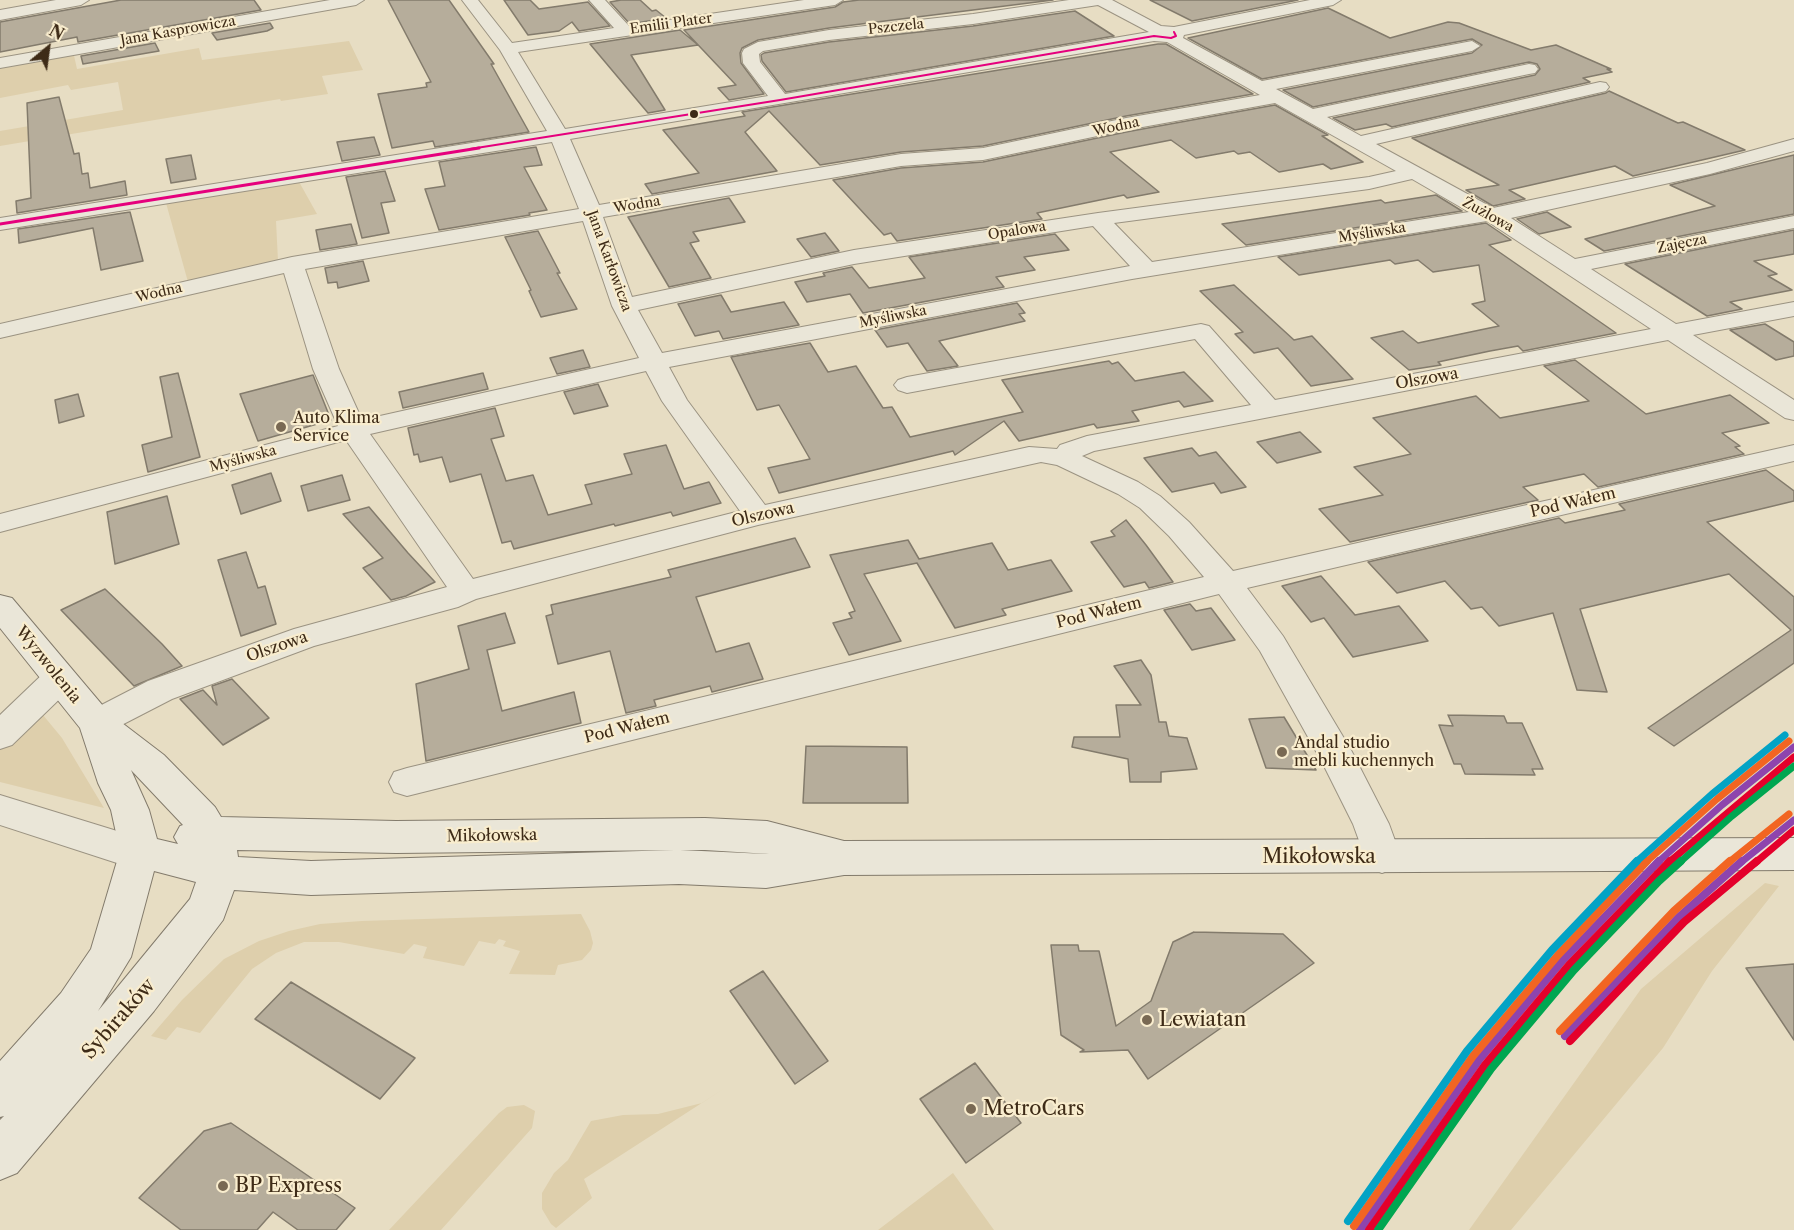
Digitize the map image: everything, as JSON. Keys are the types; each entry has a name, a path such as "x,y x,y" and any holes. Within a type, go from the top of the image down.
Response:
{"main road":[{"name":"Wyzwolenia","path":"0,606 96,723 151,765 201,818 215,852"},
{"name":"Wyzwolenia","path":"96,723 117,783 130,810 140,850"},
{"name":"Mikołowska","path":"140,850 215,852 256,876 311,878 679,867 766,871 844,858 1794,854"},
{"path":"0,1095 76,1007 110,957 140,850"},
{"name":"Sybiraków","path":"0,1156 139,997 208,907 215,852"}],"street":[{"path":"0,15 81,0"},
{"name":"Jana Kasprowicza","path":"0,63 356,0"},
{"name":"Jana Karłowicza","path":"470,0 508,49 559,135 591,212 624,306 675,402 758,516"},
{"path":"597,0 625,31"},
{"name":"Emilii Plater","path":"508,49 835,0"},
{"name":"Żużlowa","path":"1100,0 1488,215 1571,266 1794,412"},
{"name":"Pszczela","path":"780,100 750,58 752,51 758,47 829,35 973,19 1100,0"},
{"path":"1,218 780,100 1164,34 1333,0"},
{"name":"Wodna","path":"0,331 292,264 901,160 984,154 1472,46"},
{"path":"1310,115 1529,69"},
{"path":"1358,142 1600,87"},
{"name":"Myśliwska","path":"0,523 353,430 654,362 1147,270 1488,215 1710,168 1794,145"},
{"name":"Opalowa","path":"624,306 854,257 1098,219 1369,183 1413,173"},
{"path":"1098,219 1147,270"},
{"name":"Zajęcza","path":"1571,266 1794,222"},
{"path":"292,264 326,369 353,430 466,591"},
{"name":"Olszowa","path":"1064,458 1070,451 1087,444 1673,334 1794,309"},
{"path":"907,385 1201,331 1268,409"},
{"name":"Pod Wałem","path":"406,782 1226,582 1794,453"},
{"name":"Olszowa","path":"96,723 135,701 195,676 305,637 447,599 466,591 758,516 1029,455 1052,455 1064,458 1128,488 1150,502 1179,529 1226,582 1272,644 1339,760 1371,826 1382,857"},
{"path":"0,736 60,679"},
{"name":"Mikołowska","path":"0,810 117,847 140,850"}],"shaded area":[{"path":"349,41 363,70 322,76 328,94 281,101 280,99 0,146 0,131 123,110 118,82 71,90 68,85 0,98 0,65 73,51 77,69 199,48 202,60"},
{"path":"298,180 317,214 276,221 278,261 188,282 166,203"},
{"path":"43,715 62,738 104,808 0,782 0,744"},
{"path":"1765,883 1779,886 1712,971 1663,1048 1511,1230 1469,1230 1641,989"},
{"path":"581,914 590,931 593,943 591,950 582,960 558,965 555,975 509,974 520,951 503,946 506,941 499,939 495,944 479,941 464,966 423,958 427,947 414,944 404,954 339,942 304,942 276,953 252,969 200,1033 177,1027 166,1040 151,1036 182,1000 224,959 259,941 289,931 320,924 362,921"},
{"path":"702,1103 584,1179 592,1198 556,1228 551,1224 542,1209 542,1193 554,1173 568,1160 591,1121 623,1115 658,1114"},
{"path":"524,1105 535,1111 532,1128 441,1230 389,1230 499,1113 507,1107"},
{"path":"953,1173 994,1230 878,1230"}],"building":[{"path":"121,0 254,0 261,10 78,42 77,37 0,52 0,22"},
{"path":"388,0 449,0 494,64 491,64 529,132 435,147 433,141 392,148 378,94 427,87 426,83 431,82"},
{"path":"504,0 530,0 539,9 588,2 610,26 579,31 572,22 559,31 528,35"},
{"path":"640,0 652,11 656,10 666,18 630,24 610,2"},
{"path":"859,0 1053,0 829,28 758,40 742,48 741,63 764,94 729,100 718,88 736,85 684,30 835,7 843,2"},
{"path":"1150,0 1298,0 1192,21"},
{"path":"1328,8 1390,38 1448,22 1459,23 1531,50 1556,45 1611,69 1607,69 1612,72 1583,78 1590,82 1392,127 1386,124 1355,130 1333,118 1535,75 1540,69 1537,64 1529,62 1313,107 1283,90 1472,53 1482,45 1472,39 1262,79 1188,38"},
{"path":"1075,11 1114,36 786,92 762,61 761,55 829,42 973,26"},
{"path":"270,23 273,28 267,31 217,40 212,33"},
{"path":"680,30 698,45 631,55 665,110 648,113 590,44"},
{"path":"155,43 159,51 83,64 81,56"},
{"path":"1166,44 1253,94 1126,116 983,146 901,152 820,165 769,111 745,132 777,171 652,194 645,184 699,173 663,130 745,116 742,112"},
{"path":"1609,91 1678,123 1683,122 1745,150 1633,176 1615,166 1509,190 1525,199 1493,206 1466,190 1499,185 1412,138 1606,93"},
{"path":"59,97 74,154 79,153 82,174 88,173 90,188 125,181 127,195 17,213 16,201 31,198 27,103"},
{"path":"1275,105 1328,135 1322,136 1363,162 1331,169 1323,164 1279,172 1250,152 1238,154 1234,151 1196,158 1171,140 1110,152 1159,192 1127,198 1124,195 1037,213 1042,219 897,241 891,233 884,235 833,180 901,168 983,162 1126,132"},
{"path":"374,137 380,155 342,161 337,142"},
{"path":"536,147 542,165 524,167 547,210 529,213 530,215 439,230 425,189 445,186 439,162"},
{"path":"191,155 196,179 171,183 166,159"},
{"path":"1794,155 1794,214 1604,251 1585,239 1715,206 1670,185"},
{"path":"385,171 395,201 381,203 389,233 362,238 346,177"},
{"path":"1436,195 1462,211 1246,245 1222,224 1381,200 1385,203"},
{"path":"729,198 745,222 693,232 699,241 690,243 711,278 669,287 628,217"},
{"path":"130,212 143,261 101,270 93,228 19,243 18,229"},
{"path":"1547,212 1571,227 1539,234 1517,219"},
{"path":"1486,223 1511,240 1489,245 1616,333 1523,351 1518,346 1490,351 1438,362 1441,365 1409,370 1371,338 1403,331 1418,343 1499,326 1472,304 1485,301 1479,265 1433,272 1418,260 1395,264 1390,260 1299,275 1278,257"},
{"path":"351,224 357,244 320,250 316,230"},
{"path":"1794,230 1794,254 1754,261 1777,274 1768,276 1792,290 1730,302 1742,309 1707,316 1625,264"},
{"path":"538,231 577,309 541,317 529,291 531,290 505,237"},
{"path":"825,233 839,251 811,257 797,239"},
{"path":"1055,234 1069,250 1024,257 1035,270 996,277 1004,287 863,313 850,294 807,302 795,282 825,276 823,273 852,267 869,288 925,278 909,257"},
{"path":"363,261 369,281 338,288 337,282 328,283 325,268"},
{"path":"1234,285 1294,340 1312,336 1353,379 1311,386 1278,348 1254,353 1235,334 1243,332 1200,291"},
{"path":"721,295 731,312 784,302 799,325 723,339 719,331 695,336 678,304"},
{"path":"1017,303 1025,313 1019,314 1025,321 939,341 958,366 927,371 908,343 887,347 875,330"},
{"path":"1765,324 1794,342 1794,356 1776,360 1730,330"},
{"path":"810,343 828,372 856,366 883,408 892,407 910,437 1023,412 1002,380 1109,361 1112,364 1118,362 1135,381 1184,372 1213,401 1184,407 1179,401 1132,411 1139,421 1097,428 1094,424 1019,441 1004,421 955,455 953,451 779,493 768,468 810,459 779,405 757,410 731,357"},
{"path":"583,350 590,367 557,374 550,358"},
{"path":"1575,360 1646,414 1730,395 1769,423 1722,433 1740,446 1735,447 1744,454 1598,487 1584,474 1523,487 1538,500 1350,542 1319,509 1383,495 1354,467 1411,454 1373,418 1476,396 1500,418 1589,401 1544,366"},
{"path":"178,373 200,457 148,472 142,445 172,437 160,377"},
{"path":"483,373 488,389 403,408 399,392"},
{"path":"313,375 331,420 258,441 240,394"},
{"path":"598,384 608,406 574,414 564,392"},
{"path":"78,394 84,416 59,423 55,400"},
{"path":"495,408 504,436 491,439 506,481 533,475 548,515 592,504 585,485 632,474 624,454 666,445 684,489 709,482 721,503 673,516 671,512 615,526 614,524 514,549 511,541 502,543 481,474 450,482 442,457 420,462 418,454 414,455 408,428"},
{"path":"1300,432 1321,452 1277,463 1257,442"},
{"path":"1192,448 1199,456 1216,452 1246,487 1221,493 1214,483 1172,492 1144,458"},
{"path":"1766,470 1794,491 1794,501 1707,522 1794,597 1794,663 1674,746 1648,728 1791,630 1729,574 1580,609 1607,692 1577,690 1553,613 1499,626 1482,607 1471,609 1445,581 1397,593 1368,562 1559,518 1565,523 1625,510 1619,504"},
{"path":"271,473 281,501 241,514 232,485"},
{"path":"342,475 350,500 308,511 301,486"},
{"path":"167,496 179,544 115,564 107,512"},
{"path":"369,507 435,582 406,596 391,600 363,568 383,558 343,514"},
{"path":"1126,520 1173,582 1149,588 1145,582 1124,587 1091,542 1115,536 1111,531"},
{"path":"795,538 810,567 696,597 716,652 749,643 763,679 712,692 710,686 654,700 656,706 626,713 610,651 558,664 546,616 553,614 551,605 671,577 668,570"},
{"path":"908,540 919,559 992,543 1008,570 1051,560 1072,591 1002,609 1006,615 955,628 917,563 864,574 901,641 849,655 833,623 852,618 849,613 855,611 830,555"},
{"path":"246,552 258,588 265,586 276,624 241,636 218,560"},
{"path":"1321,576 1355,615 1399,606 1428,641 1353,657 1324,618 1311,622 1282,586"},
{"path":"105,589 182,666 134,686 61,610"},
{"path":"1190,604 1196,611 1211,608 1235,640 1192,650 1164,610"},
{"path":"505,613 515,643 487,650 502,711 574,692 581,723 426,761 416,684 469,669 458,626"},
{"path":"1141,660 1151,675 1159,722 1166,722 1169,736 1187,738 1197,769 1161,772 1161,782 1130,782 1128,759 1072,747 1074,737 1120,737 1116,705 1141,705 1114,666"},
{"path":"232,679 269,718 223,745 180,699 203,690 217,705 212,686"},
{"path":"1448,715 1504,716 1507,723 1522,723 1543,769 1532,769 1535,775 1465,774 1461,764 1454,764 1439,725 1453,726"},
{"path":"1284,717 1316,770 1266,768 1249,719"},
{"path":"806,746 907,747 908,803 803,803"},
{"path":"1194,932 1283,934 1314,963 1148,1079 1128,1050 1080,1052 1084,1050 1061,1035 1051,945 1078,945 1079,951 1099,951 1116,1026 1151,1001 1173,942"},
{"path":"1794,964 1794,1040 1746,968"},
{"path":"763,971 828,1061 795,1084 730,991"},
{"path":"291,982 415,1058 380,1099 255,1019"},
{"path":"975,1063 1021,1123 966,1163 920,1099"},
{"name":"BP Express","path":"231,1123 355,1208 336,1230 298,1230 273,1212 257,1230 181,1230 139,1198 204,1131"}],"transit line":[{"path":"0,224 780,100 1154,36 1171,38 1176,36 1174,32"},
{"path":"1348,1221 1467,1051 1552,950 1639,859 1712,794 1785,735"},
{"path":"1354,1226 1473,1056 1558,955 1644,864 1717,799 1789,741"},
{"path":"1360,1230 1479,1060 1563,960 1649,870 1722,805 1794,747"},
{"path":"1369,1230 1485,1065 1569,965 1654,875 1727,811 1794,757"},
{"path":"1378,1230 1491,1069 1574,970 1659,881 1732,816 1794,766"},
{"path":"1560,1031 1674,911 1734,858 1789,814"},
{"path":"1565,1036 1679,917 1739,864 1794,820"},
{"path":"1570,1041 1684,922 1794,830"}],"place":[{"name":"Auto Klima Service","path":"281,427"},
{"name":"Andal studio mebli kuchennych","path":"1282,752"},
{"name":"Lewiatan","path":"1147,1020"},
{"name":"MetroCars","path":"971,1109"},
{"name":"BP Express","path":"223,1186"}]}
